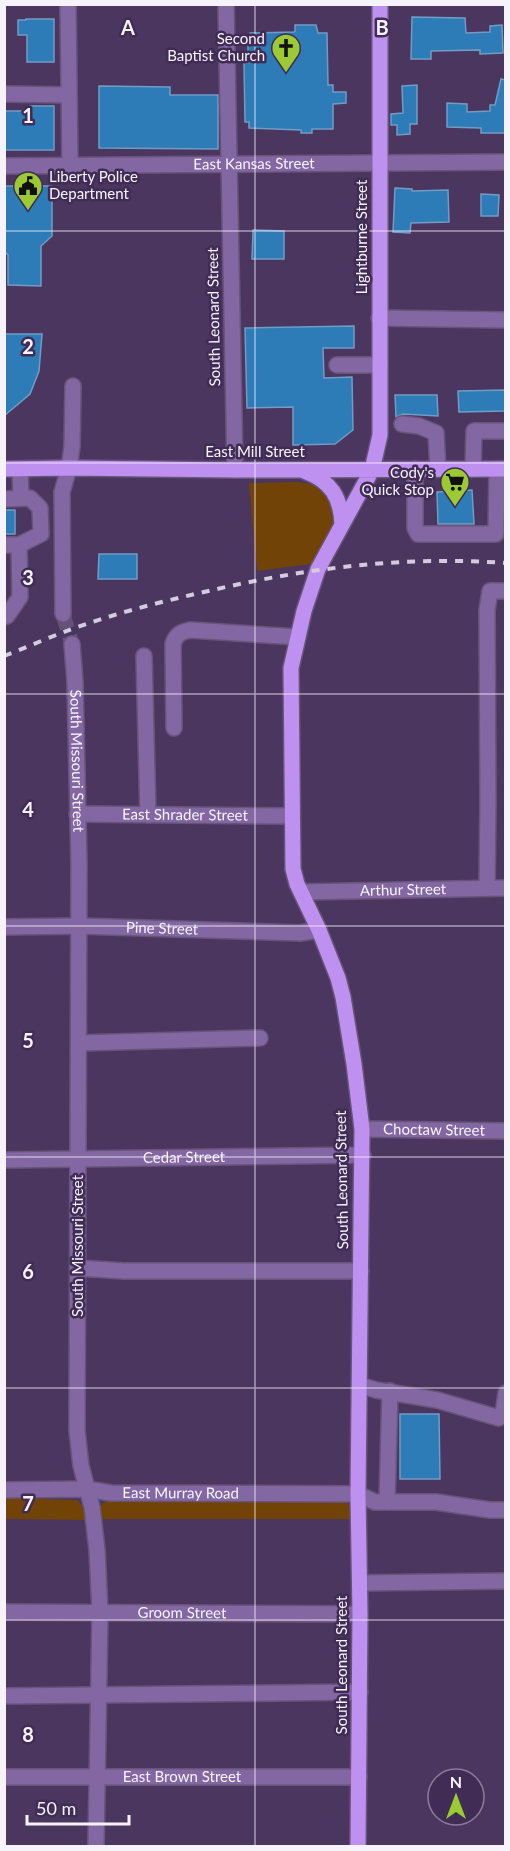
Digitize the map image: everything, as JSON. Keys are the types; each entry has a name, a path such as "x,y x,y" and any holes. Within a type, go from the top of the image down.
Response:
{"main road":[{"name":"Lightburne Street","path":"372,470 380,435 380,4"},
{"name":"East Mill Street","path":"12,469 501,469"},
{"path":"302,470 319,477 332,490 340,507 342,526"},
{"name":"South Leonard Street","path":"358,1846 360,1583 358,1494 362,1129 354,1064 338,978 292,869 291,668 304,611 318,569 372,470"}],"street":[{"path":"68,4 70,166"},
{"name":"South Leonard Street","path":"226,4 235,470"},
{"path":"4,94 68,95"},
{"name":"East Kansas Street","path":"4,166 506,162"},
{"path":"379,318 506,320"},
{"path":"337,365 380,365"},
{"path":"63,614 62,492 72,447 73,386"},
{"path":"402,424 419,426 436,433 438,469"},
{"path":"473,469 474,431 506,431"},
{"path":"12,469 21,498"},
{"path":"415,469 415,528 418,534 501,534 501,469"},
{"path":"4,499 30,498 40,508 41,534 12,545 20,597 4,618"},
{"path":"487,888 487,609 490,591 506,591"},
{"path":"174,728 173,644 181,632 190,630 298,637"},
{"name":"South Missouri Street","path":"72,644 75,682 79,926 76,1431 81,1466 92,1507 100,1612 96,1846"},
{"path":"144,656 148,815"},
{"name":"East Shrader Street","path":"77,814 292,816"},
{"name":"Arthur Street","path":"301,892 506,888"},
{"name":"Pine Street","path":"4,927 79,926 300,933 319,930"},
{"path":"79,1043 261,1038"},
{"name":"Choctaw Street","path":"362,1129 506,1131"},
{"name":"Cedar Street","path":"4,1160 363,1155"},
{"path":"78,1268 124,1271 361,1271"},
{"path":"360,1385 376,1390 437,1400 499,1418 503,1414 506,1393"},
{"path":"387,1502 390,1391"},
{"name":"East Murray Road","path":"4,1490 86,1489 111,1493 358,1494 375,1502 435,1502 506,1510"},
{"path":"360,1583 506,1581"},
{"name":"Groom Street","path":"4,1612 360,1614"},
{"path":"4,1696 360,1692"},
{"name":"East Brown Street","path":"4,1777 359,1777"}],"shaded area":[{"path":"298,482 316,485 328,496 334,512 333,527 312,564 257,571 249,483"},
{"path":"5,1498 77,1500 83,1506 86,1520 5,1519"},
{"path":"109,1499 344,1501 349,1505 350,1519 103,1519 102,1532 100,1506"}],"building":[{"path":"412,17 465,18 466,33 490,32 490,26 502,25 503,53 480,54 480,50 431,51 431,59 411,59"},
{"path":"54,19 54,62 27,62 27,35 18,35 18,20"},
{"name":"Second Baptist Church","path":"295,25 316,25 318,33 327,33 328,85 333,85 333,92 346,92 346,103 333,104 333,129 312,129 312,133 301,133 301,130 249,128 249,122 245,122 244,63 248,63 250,33 294,32"},
{"path":"501,79 506,80 506,133 481,133 481,128 447,127 447,103 467,104 467,112 490,111 490,105 495,105"},
{"path":"417,85 417,124 410,124 410,134 397,135 397,125 391,125 391,114 403,113 402,86"},
{"path":"99,86 170,87 170,95 218,95 218,149 99,148"},
{"path":"30,106 54,106 54,150 4,150 4,111 30,111"},
{"name":"Liberty Police Department","path":"4,186 52,186 52,236 41,246 41,286 8,285 8,255 4,251"},
{"path":"395,188 412,189 412,191 448,190 449,222 411,223 410,233 393,232"},
{"path":"481,194 499,195 498,216 481,216"},
{"path":"253,230 284,231 284,259 252,259"},
{"path":"354,326 354,348 323,348 324,378 352,377 353,430 335,444 293,445 293,407 247,408 245,328"},
{"path":"4,334 42,334 39,371 30,394 4,416"},
{"path":"506,390 506,411 459,412 458,391"},
{"path":"395,395 437,395 438,416 403,414 396,417"},
{"path":"472,490 474,524 438,524 437,492"},
{"path":"4,510 15,510 15,534 4,534"},
{"path":"99,554 137,554 137,579 98,579"},
{"path":"400,1414 439,1414 440,1479 400,1479"}],"tunnel":[{"path":"63,614 72,644"}],"railway":[{"path":"4,656 108,617 253,581 325,569 396,562 506,563"}],"place":[{"name":"Second Baptist Church","path":"286,74"},
{"name":"Liberty Police Department","path":"28,212"},
{"name":"Cody's Quick Stop","path":"455,508"}]}
